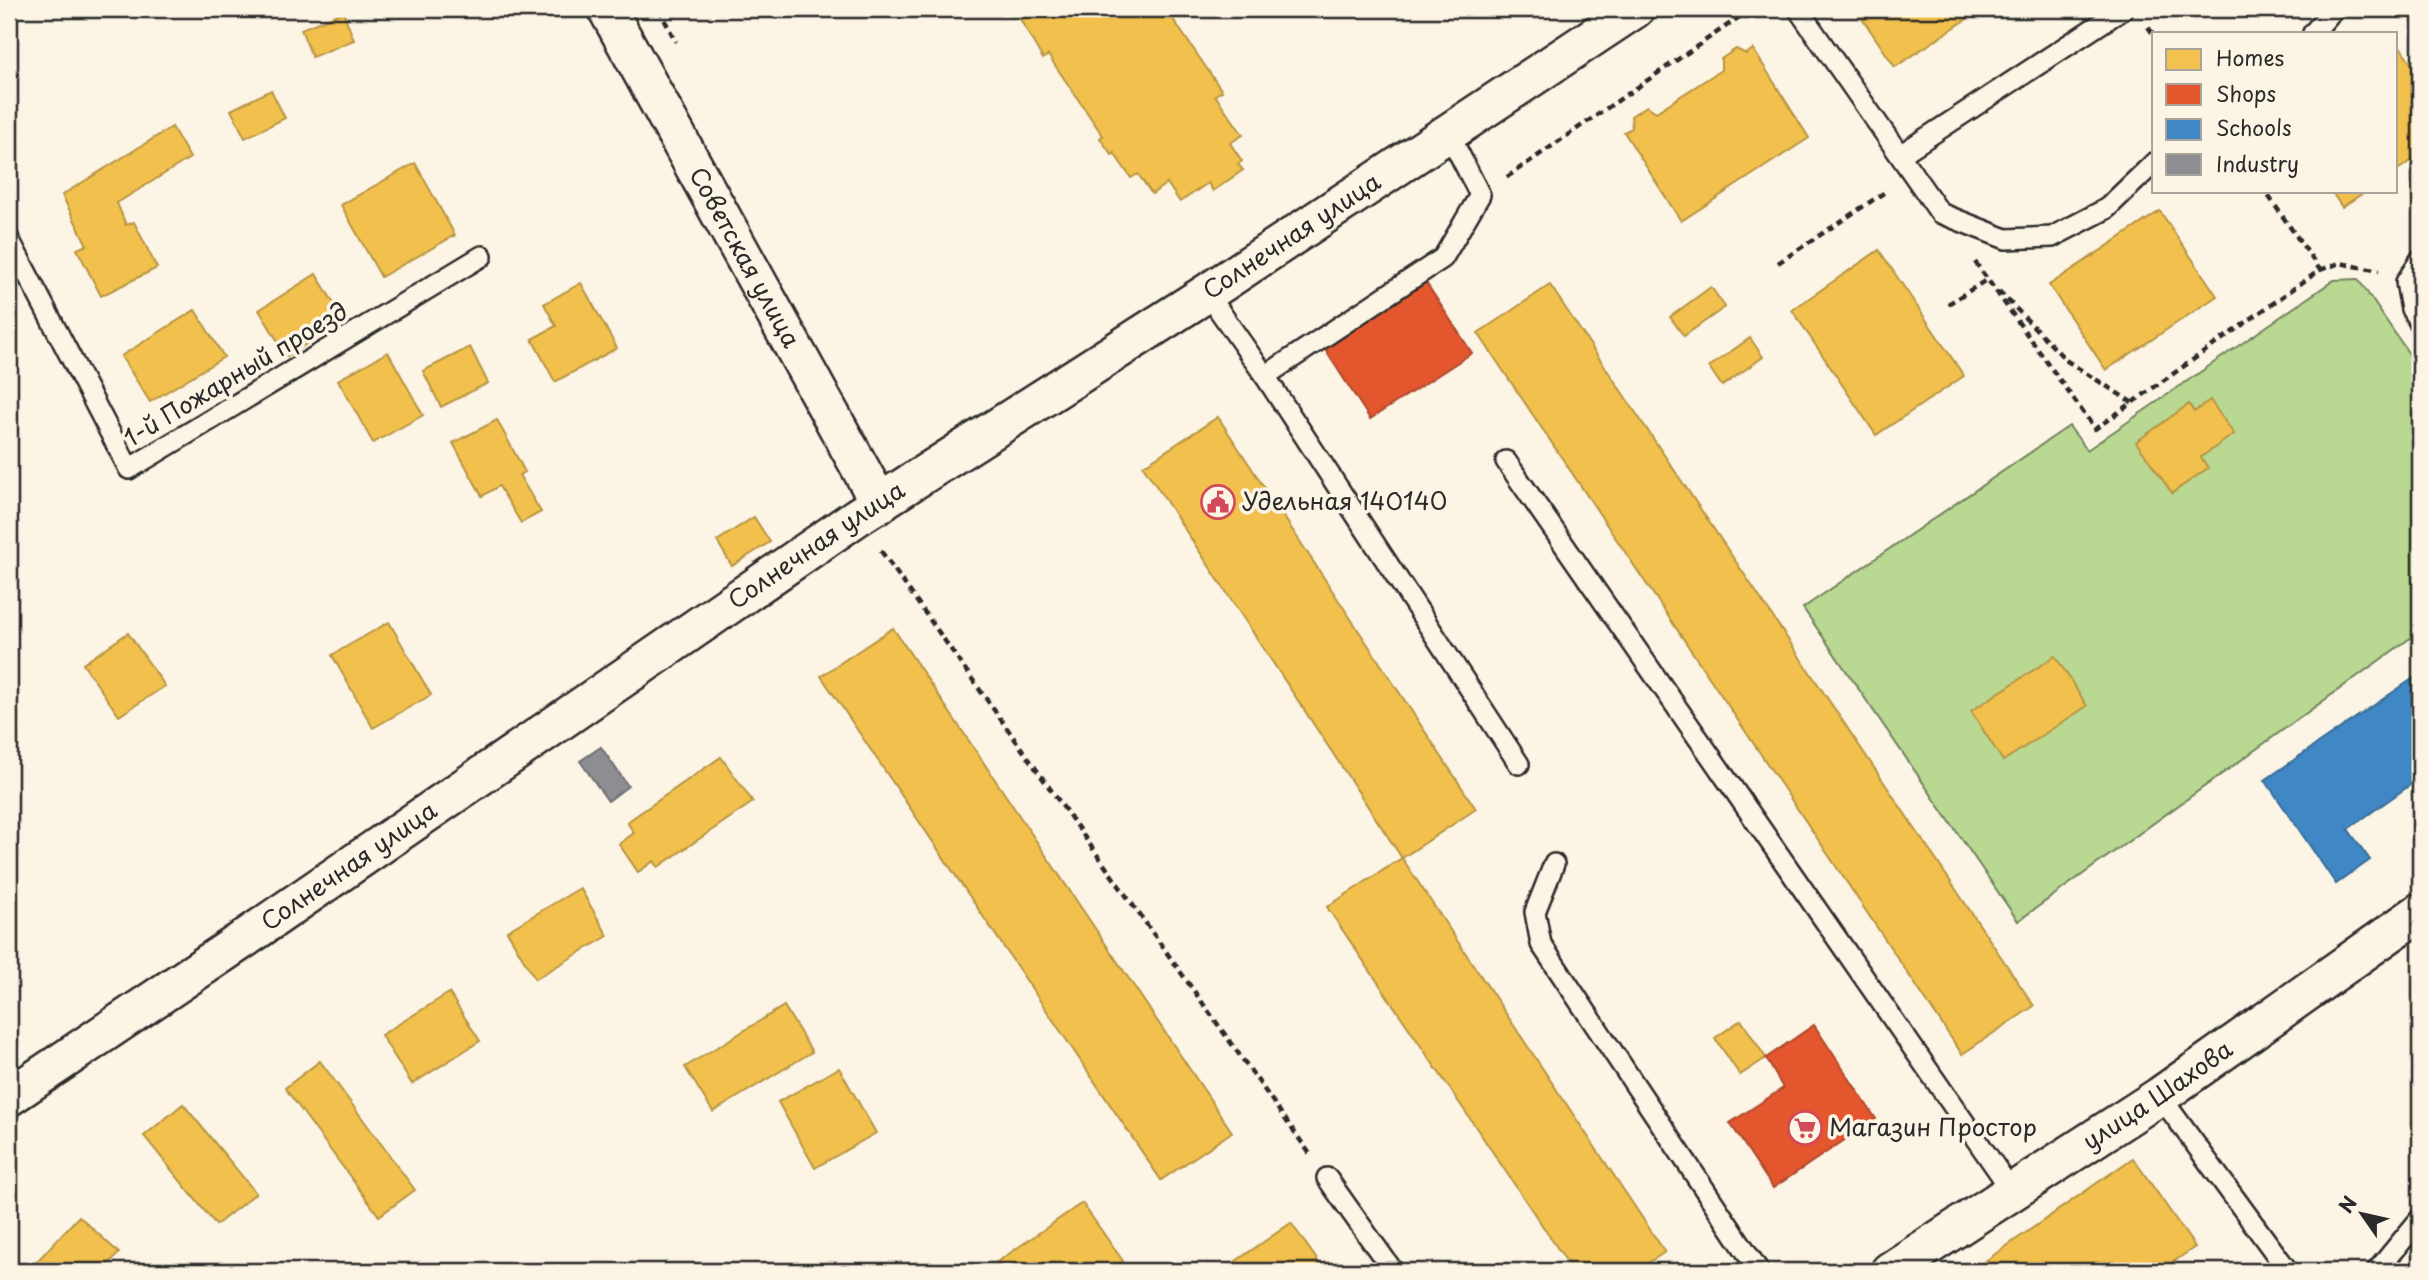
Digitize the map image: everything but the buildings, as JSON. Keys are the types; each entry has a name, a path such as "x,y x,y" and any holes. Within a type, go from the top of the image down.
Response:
{"street":[{"name":"Советская улица","path":"607,9 869,511"},
{"name":"Солнечная улица","path":"9,1097 869,511 1207,293 1635,9"},
{"name":"улица Шахова","path":"1890,1271 2160,1096 2420,912"}],"lane":[{"path":"1798,9 1940,213 2007,239 2052,237 2106,209 2152,165"},
{"path":"1900,155 2123,9"},
{"path":"2314,32 2334,9"},
{"path":"1265,376 1443,258 1480,195 1448,132"},
{"name":"1-й Пожарный проезд","path":"9,239 129,469 482,256"},
{"path":"2420,260 2406,282 2411,309 2420,323"},
{"path":"1207,293 1265,376 1519,764"},
{"path":"1506,461 2011,1191"},
{"path":"1555,864 1535,912 1541,944 1759,1271"},
{"path":"2160,1096 2288,1271"},
{"path":"1327,1178 1393,1271"},
{"path":"2377,1271 2420,1219"}],"path":[{"path":"659,9 678,45"},
{"path":"1480,195 1751,9"},
{"path":"1778,263 1913,173"},
{"path":"2265,192 2320,270"},
{"path":"1940,213 2095,429 2320,270 2340,263 2367,267 2406,282"},
{"path":"1948,304 1987,278"},
{"path":"1987,278 2067,361 2133,403"},
{"path":"869,511 1327,1178"}],"green space":[{"path":"2358,279 2420,370 2420,631 2018,921 1803,608 2069,426 2087,450 2334,280"}],"place":[{"name":"Удельная 140140","path":"1218,502"},
{"name":"Магазин Простор","path":"1805,1128"}]}
